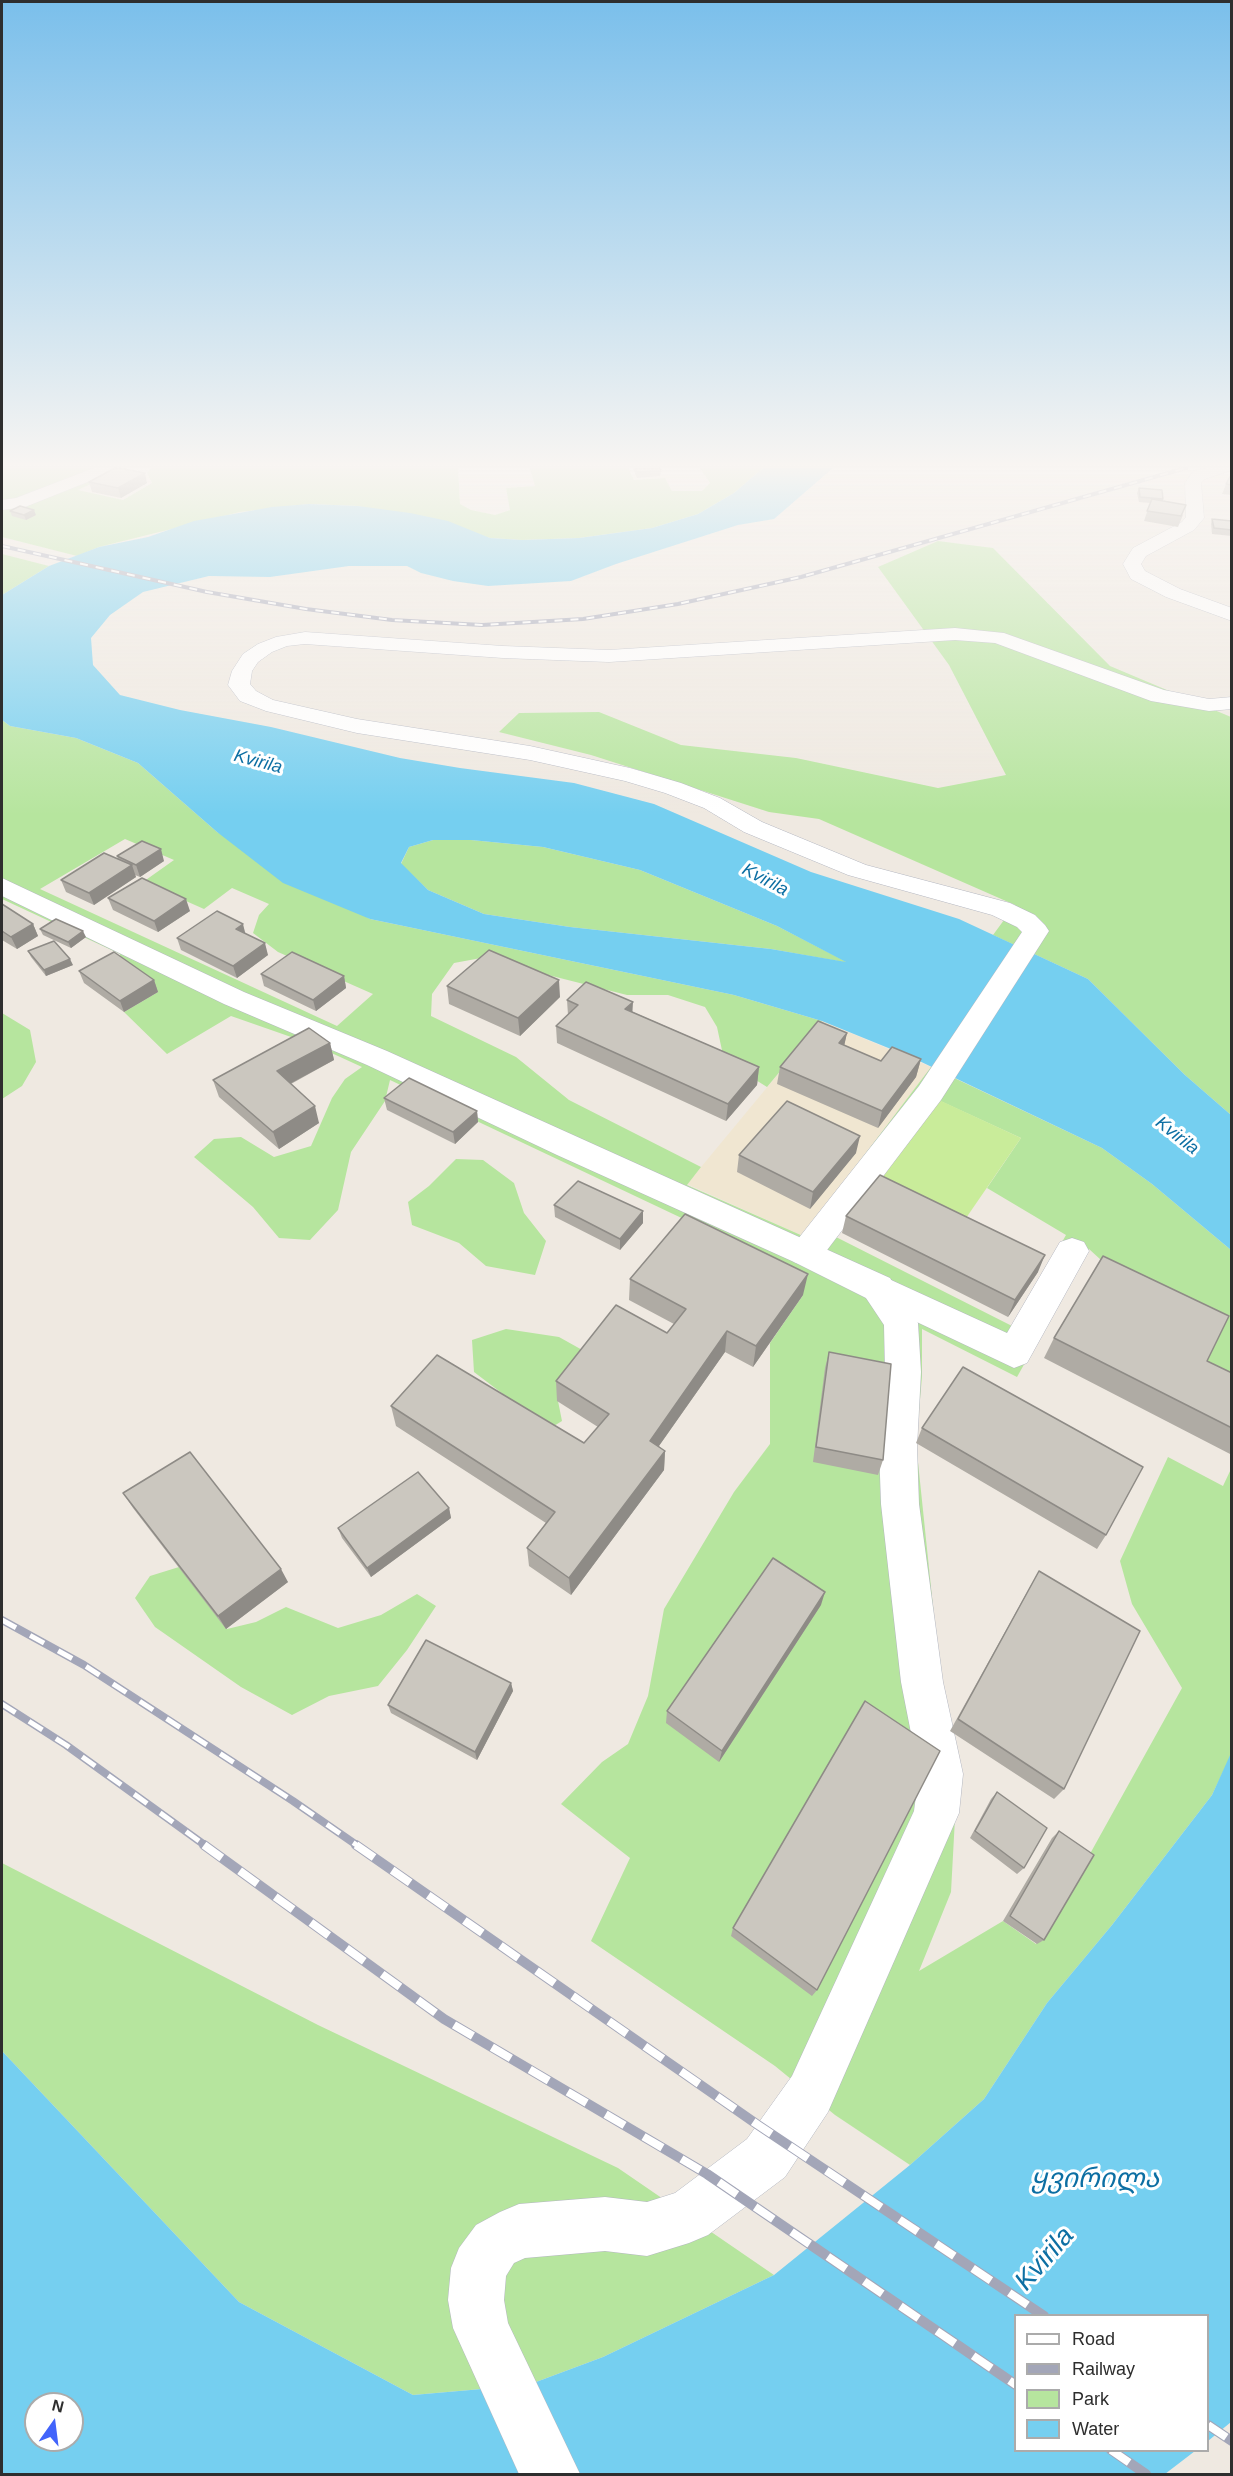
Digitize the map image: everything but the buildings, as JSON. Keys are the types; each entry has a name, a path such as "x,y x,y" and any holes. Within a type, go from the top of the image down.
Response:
{"street":[{"path":"1156,584 1173,593 1232,615"},
{"path":"807,1253 930,1093 1036,931 1026,921 1001,909 856,870 753,827 712,804 673,788 630,775 557,758 429,735 357,726 266,705 248,696 239,685 242,671 250,658 265,648 283,641 305,638 504,652 609,656 955,634 997,637 1160,696 1209,705 1232,703"},
{"path":"2,886 234,998 377,1058 568,1147 807,1253 1014,1353 1072,1251"},
{"path":"550,2475 481,2328 476,2300 479,2268 495,2244 519,2231 605,2224 647,2229 689,2216 766,2158 810,2094 936,1813 941,1774 922,1682 900,1504 898,1447 903,1372 901,1323 878,1288"}],"shaded area":[{"path":"822,1021 931,1067 803,1236 687,1184"}],"green space":[{"path":"2,584 21,584 2,595"},
{"path":"890,584 1028,584 1110,666 1231,717 1231,1115 1185,1075 1088,979 993,935 1015,905 819,819 769,812 591,755 499,732 519,713 599,712 681,745 796,758 938,788 1006,775 949,665"},
{"path":"2,720 10,726 76,738 138,763 217,832 370,919 734,995 822,1021 767,1087 743,1072 723,1055 717,1027 705,1007 668,995 627,995 481,958 454,963 432,994 431,1016 516,1057 569,1100 701,1167 687,1185 803,1236 931,1067 1102,1148 1152,1184 1231,1250 1231,1401 1089,1249 1017,1377 922,1329 922,1377 916,1443 955,1818 951,1892 919,1971 1003,1921 1036,1944 1086,1861 1182,1688 1132,1604 1120,1561 1168,1457 1223,1486 1231,1469 1232,1753 1212,1795 1112,1925 1047,2003 984,2099 910,2165 835,2115 775,2066 591,1941 630,1858 561,1804 602,1762 628,1744 648,1696 664,1609 734,1492 770,1444 770,1343 803,1295 690,1222 390,1080 385,1101 351,1152 338,1210 310,1240 279,1238 253,1207 194,1157 214,1139 241,1137 274,1157 311,1146 332,1098 345,1079 362,1067 314,1045 231,1016 167,1054 124,1012 158,992 118,964 120,954 2,899","holes":["125,839 174,860 143,882 204,909 232,888 269,904 259,915 253,933 278,952 373,994 337,1026 40,889","938,1100 1021,1138 987,1188 1066,1235 1014,1327 834,1236"]},
{"path":"433,840 471,840 543,847 640,870 777,926 849,963 771,949 570,927 484,914 428,890 401,864 409,847"},
{"path":"2,1013 30,1030 36,1062 22,1086 2,1099"},
{"path":"939,1100 1021,1138 964,1221 878,1180"},
{"path":"456,1159 483,1160 514,1183 524,1213 546,1241 535,1275 486,1266 459,1243 412,1225 408,1202 429,1186"},
{"path":"506,1329 559,1337 593,1356 558,1401 562,1421 549,1429 474,1372 472,1340"},
{"path":"179,1567 227,1629 256,1622 286,1607 338,1628 381,1615 417,1594 436,1606 407,1650 378,1686 329,1696 292,1715 241,1687 155,1627 135,1598 150,1576"},
{"path":"2,1863 318,2025 618,2168 774,2275 603,2357 528,2385 413,2395 239,2302 2,2051"}],"water":[{"name":"Kvirila","path":"21,584 178,584 143,592 110,615 91,638 93,665 120,695 180,710 271,727 400,758 574,783 654,804 811,872 959,919 1088,979 1185,1075 1231,1115 1231,1250 1152,1184 1102,1148 913,1058 822,1021 734,995 370,919 283,883 217,832 138,763 76,738 10,726 2,720 2,595","holes":["433,840 471,840 543,847 640,870 777,926 846,962 771,949 570,927 484,914 428,890 401,863 409,847"]},
{"path":"471,584 529,584 488,586"},
{"name":"ყვირილა","path":"1231,1753 1231,2422 1209,2440 1209,2314 1014,2314 1014,2452 1194,2452 1165,2474 2,2474 2,2051 239,2302 413,2395 528,2385 603,2357 774,2275 910,2165 984,2099 1047,2003 1112,1925 1212,1795"}],"railway":[{"path":"169,584 306,609 392,620 482,625 583,619 678,604 771,584"},
{"path":"2,1620 84,1665 358,1846"},
{"path":"2,1704 66,1745 206,1846"},
{"path":"204,1845 444,2019 707,2174 1014,2384"},
{"path":"356,1845 758,2125 1041,2314"},
{"path":"1209,2426 1232,2441"},
{"path":"1114,2452 1146,2474"}]}
